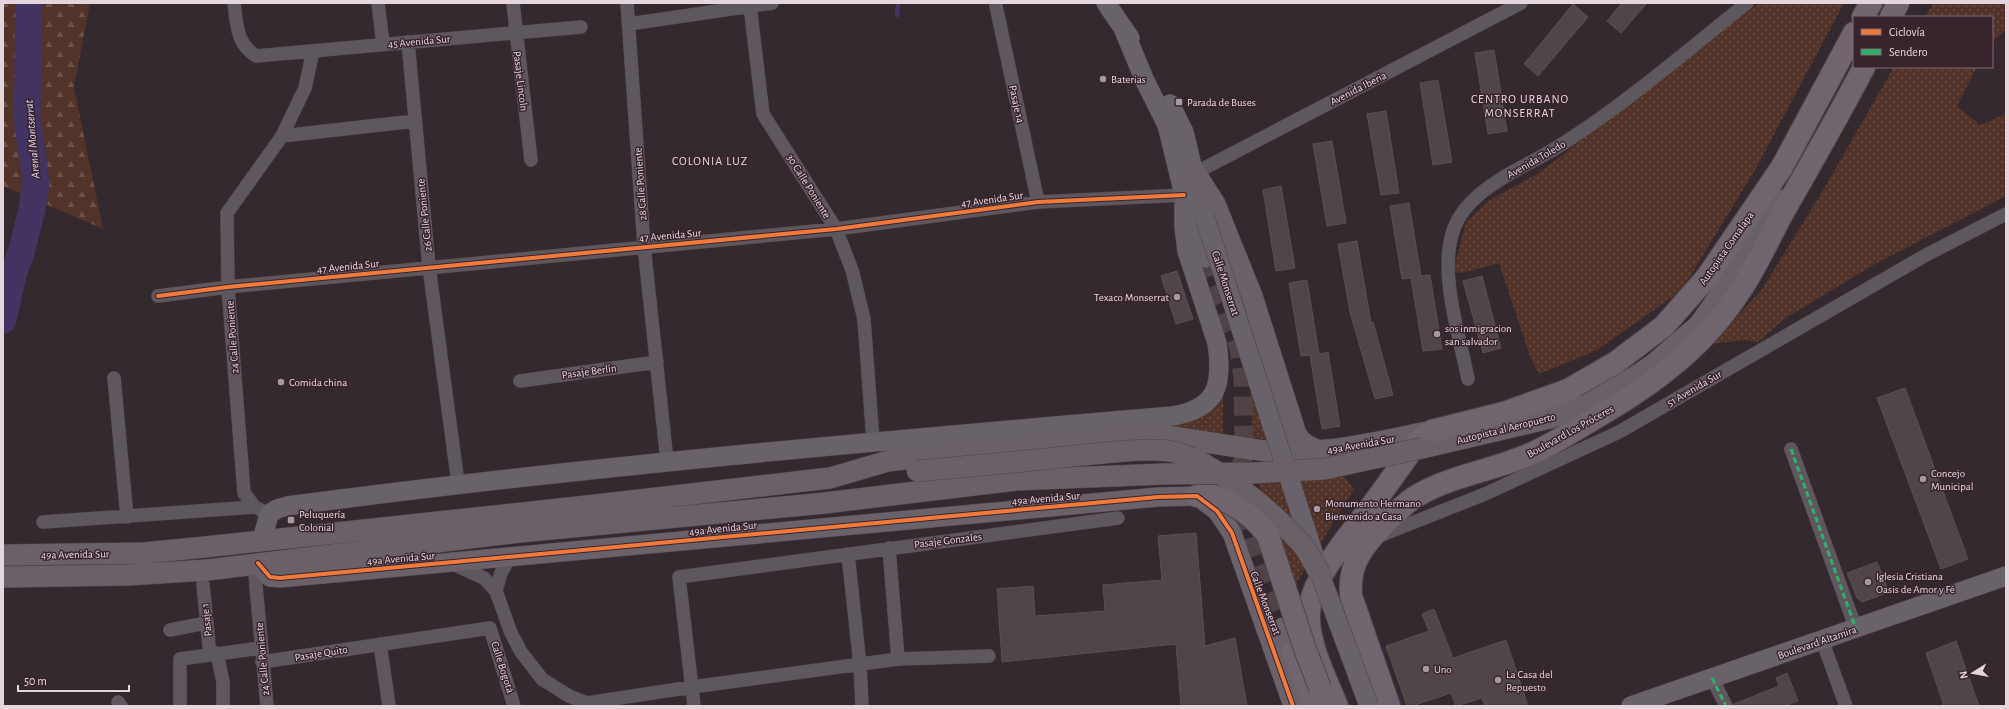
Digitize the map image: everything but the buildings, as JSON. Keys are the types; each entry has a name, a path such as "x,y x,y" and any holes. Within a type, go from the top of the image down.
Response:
{"highway":[{"path":"1864,16 1871,3"},
{"path":"1892,16 1898,3"},
{"name":"Autopista Comalapa","path":"1427,440 1535,403 1568,390 1621,359 1664,326 1691,298 1707,277 1782,167 1853,35"},
{"path":"1808,170 1863,68"},
{"name":"Boulevard Los Próceres","path":"1389,706 1351,596 1350,582 1354,565 1371,539 1401,508 1419,495 1449,481 1526,456 1551,444 1625,401 1664,375 1697,344 1740,291 1808,170"},
{"path":"1337,706 1322,668 1312,636 1309,613 1310,600 1320,579 1337,553 1416,444 1422,437 1427,440"},
{"path":"1205,496 1234,505 1248,514 1260,525 1268,536 1320,700"},
{"path":"1293,653 1320,700"}],"main road":[{"name":"Autopista al Aeropuerto","path":"1266,473 1324,469 1427,440 1529,424 1587,405 1616,389 1654,364 1703,319 1717,300 1772,212 1808,170"},
{"path":"1195,173 1215,204 1250,288 1296,434 1301,442 1311,448 1323,452"},
{"name":"49a Avenida Sur","path":"3,555 143,553 604,505 830,478 900,460 1114,437 1153,434 1251,449 1289,453 1323,452 1427,440"},
{"path":"830,478 1109,453 1152,451 1175,452 1197,460 1243,490 1279,521 1302,544 1320,574"},
{"name":"49a Avenida Sur","path":"3,577 128,575 207,570 520,532 825,503 1016,480 1164,474 1266,473"}],"street":[{"name":"45 Avenida Sur","path":"234,3 239,35 246,49 256,56 581,27"},
{"path":"378,3 383,44"},
{"name":"Pasaje Lincoln","path":"513,3 515,32 531,160"},
{"name":"28 Calle Poniente","path":"627,3 644,246 667,461"},
{"path":"629,24 772,3"},
{"name":"Calle Monserrat","path":"1106,3 1160,85 1184,132 1204,215 1320,574 1369,706"},
{"name":"Avenida Iberia","path":"1195,173 1521,3"},
{"name":"Avenida Toledo","path":"1468,379 1447,269 1455,226 1466,208 1486,189 1566,142 1595,122 1746,3"},
{"name":"30 Calle Poniente","path":"750,6 763,114 836,229 852,270 864,319 873,441"},
{"name":"Pasaje 14","path":"996,6 1038,202"},
{"name":"Calle Monserrat","path":"1123,28 1145,81 1167,125 1184,195 1205,258"},
{"name":"26 Calle Poniente","path":"408,42 429,267 458,483"},
{"name":"24 Calle Poniente","path":"262,511 244,492 228,287 227,213 282,136 305,88 313,51"},
{"path":"282,136 415,121"},
{"path":"43,522 262,511 287,506 458,483 873,441 1172,416 1191,412 1207,402 1215,394 1218,385 1219,356 1217,343 1187,251 1184,227 1184,195"},
{"name":"47 Avenida Sur","path":"158,296 228,287 429,267 836,229 1038,202 1184,195"},
{"name":"51 Avenida Sur","path":"1371,539 1485,494 1619,432 1926,255 2006,214"},
{"name":"Pasaje Berlín","path":"520,381 657,362"},
{"path":"114,378 127,517"},
{"path":"1791,449 1856,629"},
{"name":"Calle Monserrat","path":"1205,496 1232,533 1293,706"},
{"name":"49a Avenida Sur","path":"261,563 270,577 280,578 1158,497 1205,496"},
{"path":"262,511 262,540"},
{"name":"Pasaje Gonzales","path":"692,687 679,577 1118,518"},
{"path":"889,548 898,659"},
{"path":"496,591 501,573 510,559 539,553"},
{"path":"848,554 860,665 862,706"},
{"name":"24 Calle Poniente","path":"261,563 261,648 267,706"},
{"path":"447,563 458,566 484,578 496,591 521,652 542,679 569,696 587,703 898,659 989,656"},
{"name":"Boulevard Altamira","path":"1631,706 2005,577"},
{"name":"Pasaje 1","path":"203,585 206,623 223,682 223,706"},
{"path":"170,630 206,623"},
{"name":"Calle Monserrat","path":"1284,627 1308,706"},
{"name":"Pasaje Quito","path":"262,662 490,628"},
{"name":"Calle Bogotá","path":"490,628 514,706"},
{"path":"1822,640 1846,706"},
{"path":"380,644 389,706"},
{"path":"180,706 180,659 261,648"},
{"path":"1712,678 1726,706"},
{"path":"692,687 694,706"}],"green space":[{"path":"3,3 90,3 74,87 103,229 3,186"},
{"path":"1759,3 1844,3 1755,170 1681,291 1597,350 1539,374 1531,359 1499,263 1462,273 1453,272 1466,222 1488,201 1539,173"},
{"path":"1934,3 2006,3 2006,30 1993,41 1993,16 1926,16"},
{"path":"1893,68 1976,68 1957,106 1980,125 2006,114 2006,196 1875,264 1784,319 1758,342 1744,340 1712,344 1763,288 1825,187"},
{"path":"1249,368 1273,439 1253,438"},
{"path":"1223,392 1223,436 1160,428"},
{"path":"1327,456 1354,489 1297,582 1297,614 1253,463"}],"waterway":[{"name":"Arenal Montserrat","path":"3,320 13,275 21,253 32,209 36,182 27,118 29,3"},
{"name":"Arenal Montserrat","path":"897,15 898,3"}],"tunnel":[{"path":"1205,258 1239,348 1243,379 1244,455 1235,488 1237,500 1245,529 1283,627"}],"marked path":[{"path":"1791,449 1856,629"},
{"path":"1712,678 1726,706"}],"cycle path":[{"path":"158,296 228,287 836,229 1038,202 1184,195"},
{"path":"258,563 270,577 280,578 1158,497 1197,496 1217,511 1232,533 1293,706"}],"place":[{"name":"Baterias","path":"1103,79"},
{"name":"Parada de Buses","path":"1179,102"},
{"name":"Texaco Monserrat","path":"1177,297"},
{"name":"sos inmigracion san salvador","path":"1437,334"},
{"name":"Comida china","path":"281,382"},
{"name":"Concejo Municipal","path":"1923,479"},
{"name":"Monumento Hermano Bienvenido a Casa","path":"1317,509"},
{"name":"Peluquería Colonial","path":"291,520"},
{"name":"Iglesia Cristiana Oasis de Amor y Fé","path":"1868,582"},
{"name":"Uno","path":"1426,669"},
{"name":"La Casa del Repuesto","path":"1498,680"}],"district":[{"name":"CENTRO URBANO MONSERRAT","path":"1520,106"},
{"name":"COLONIA LUZ","path":"710,161"}]}
